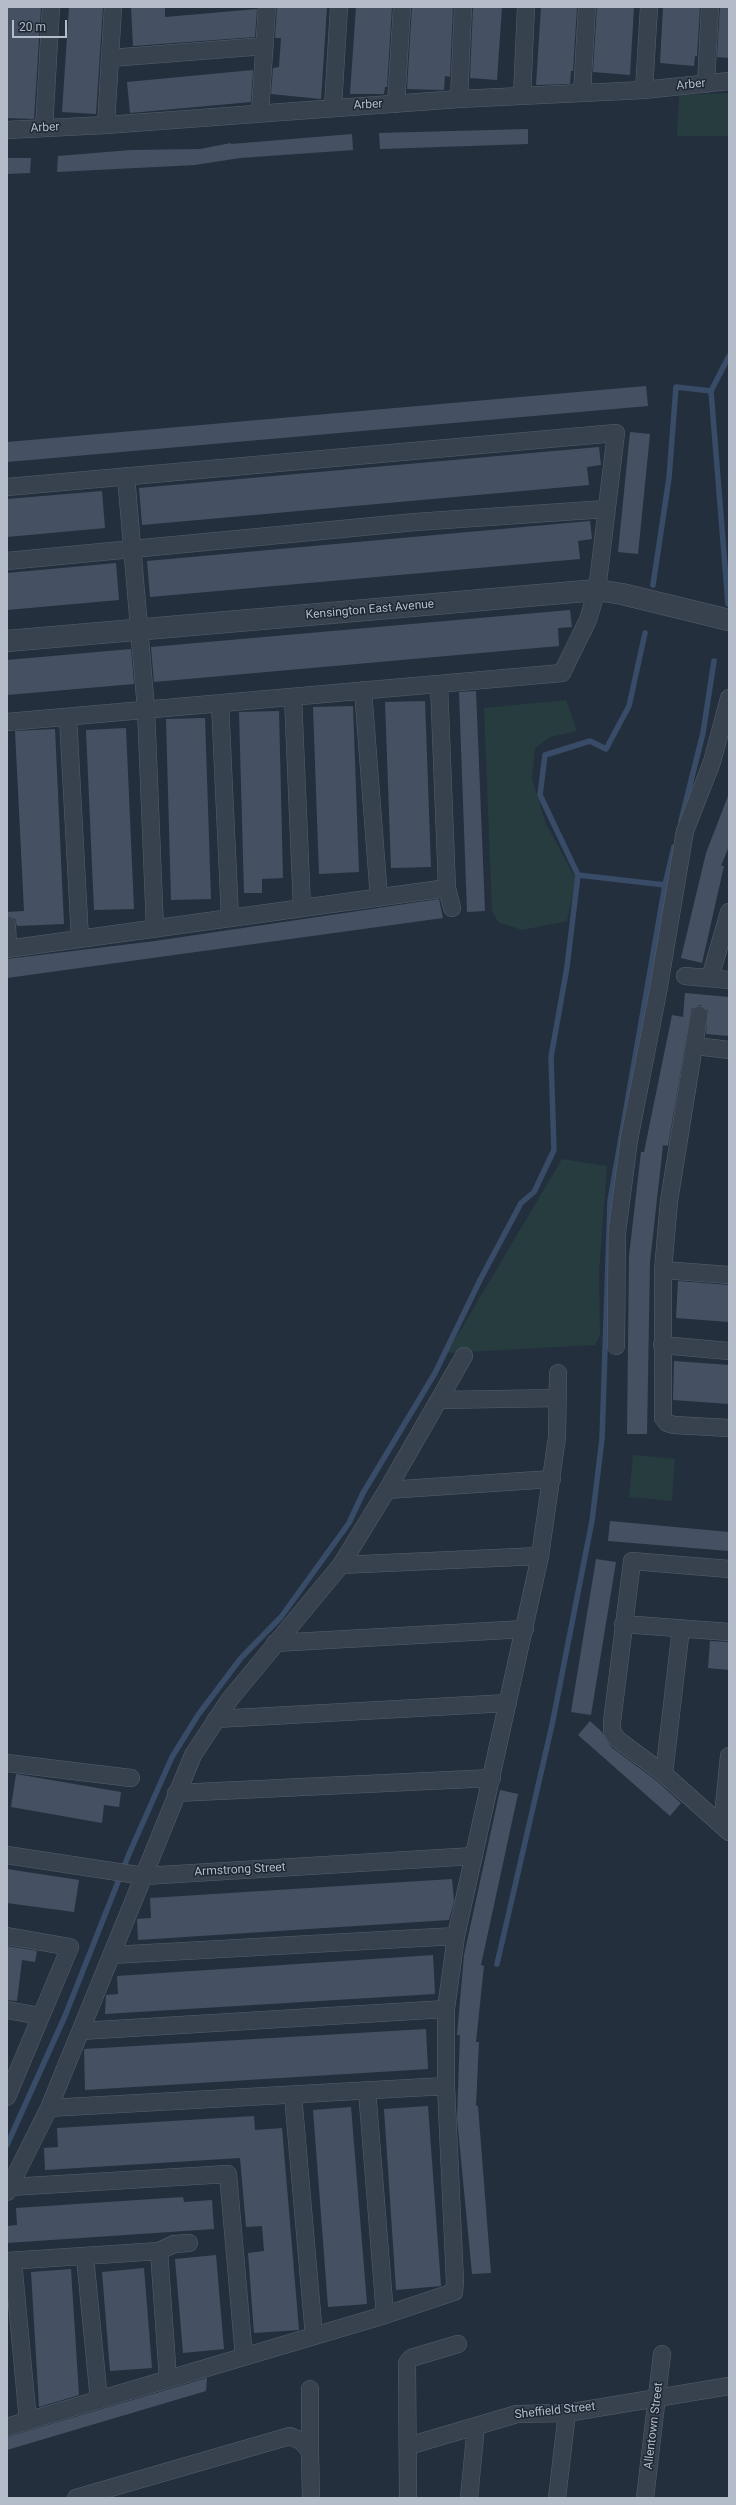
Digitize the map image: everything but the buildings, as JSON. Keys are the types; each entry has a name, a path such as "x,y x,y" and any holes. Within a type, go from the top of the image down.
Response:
{"street":[{"path":"44,128 51,7"},
{"path":"106,125 113,7"},
{"path":"260,113 267,7"},
{"path":"333,107 339,7"},
{"path":"396,104 402,7"},
{"path":"459,99 462,7"},
{"path":"522,96 526,7"},
{"path":"582,93 587,7"},
{"path":"644,90 649,7"},
{"path":"706,84 710,7"},
{"path":"110,58 265,46"},
{"name":"Arber","path":"7,130 106,125 333,107 459,99 644,90 729,81"},
{"path":"7,487 616,433 597,590 588,620 562,673 7,722"},
{"path":"126,476 138,630 146,709 154,929"},
{"path":"7,561 415,522 606,509"},
{"name":"Kensington East Avenue","path":"7,641 597,590 622,594 729,620"},
{"path":"439,684 447,888 452,908"},
{"path":"363,690 379,898"},
{"path":"293,697 302,908"},
{"path":"616,1346 617,1232 629,1140 658,992 685,831 712,762 729,698"},
{"path":"220,703 230,918"},
{"path":"68,717 80,939"},
{"path":"7,925 8,949 447,888"},
{"path":"710,978 729,912"},
{"path":"685,976 729,980"},
{"path":"699,1015 696,1046 669,1201 663,1270 663,1418 667,1423 729,1428"},
{"path":"696,1046 729,1050"},
{"path":"663,1270 729,1275"},
{"path":"662,1344 729,1351"},
{"path":"8,2189 50,2108 112,1955 138,1875 193,1755 216,1719 275,1643 341,1565 388,1490 464,1356"},
{"path":"7,2427 385,2315 454,2292 455,2282 446,2086 446,2009 456,1936 540,1556 557,1437 558,1373"},
{"path":"440,1400 558,1398"},
{"path":"388,1490 552,1479"},
{"path":"341,1565 540,1556"},
{"path":"725,1829 664,1774 617,1739 612,1731 623,1624 632,1561 729,1569"},
{"path":"623,1624 729,1632"},
{"path":"664,1774 681,1628"},
{"path":"275,1643 525,1629"},
{"path":"216,1719 508,1703"},
{"path":"725,1829 729,1756"},
{"path":"7,1763 131,1778"},
{"path":"176,1793 492,1778"},
{"name":"Armstrong Street","path":"7,1855 138,1875 474,1856"},
{"path":"7,1936 70,1947 9,2089"},
{"path":"112,1955 456,1936"},
{"path":"81,2031 446,2009"},
{"path":"7,2010 40,2016"},
{"path":"50,2108 446,2086"},
{"path":"367,2090 385,2315"},
{"path":"293,2095 314,2336"},
{"path":"8,2189 228,2174 244,2357"},
{"path":"28,2421 10,2261 159,2251 174,2244 189,2243"},
{"path":"159,2251 168,2379"},
{"path":"85,2257 99,2400"},
{"path":"408,2498 407,2363 411,2358 458,2344"},
{"name":"Allentown Street","path":"645,2498 662,2354"},
{"name":"Sheffield Street","path":"408,2446 517,2414 567,2413 729,2386"},
{"path":"310,2389 311,2498"},
{"path":"557,2498 567,2413"},
{"path":"469,2498 476,2426"},
{"path":"76,2498 290,2436 301,2441 310,2451"}],"green space":[{"path":"729,93 729,136 677,136 679,95"},
{"path":"566,700 577,731 550,737 535,748 532,779 546,824 576,879 567,921 522,930 498,922 492,911 484,708"},
{"path":"562,1159 607,1166 599,1272 600,1335 595,1345 447,1353"},
{"path":"633,1455 675,1459 672,1501 629,1497"}],"waterway":[{"path":"653,585 669,478 676,387 711,391 729,356"},
{"path":"711,391 728,604"},
{"path":"7,2145 65,2016 129,1854 172,1757 198,1715 241,1658 281,1617 349,1523 363,1493 435,1373 480,1280 521,1203 534,1192 554,1150 551,1057 567,967 578,875 540,795 545,755 590,741 606,749 629,706 645,633"},
{"path":"681,821 703,733 714,661"},
{"path":"578,875 665,885 674,847"},
{"path":"497,1964 552,1725 592,1521 602,1439 610,1201 665,885"}]}
